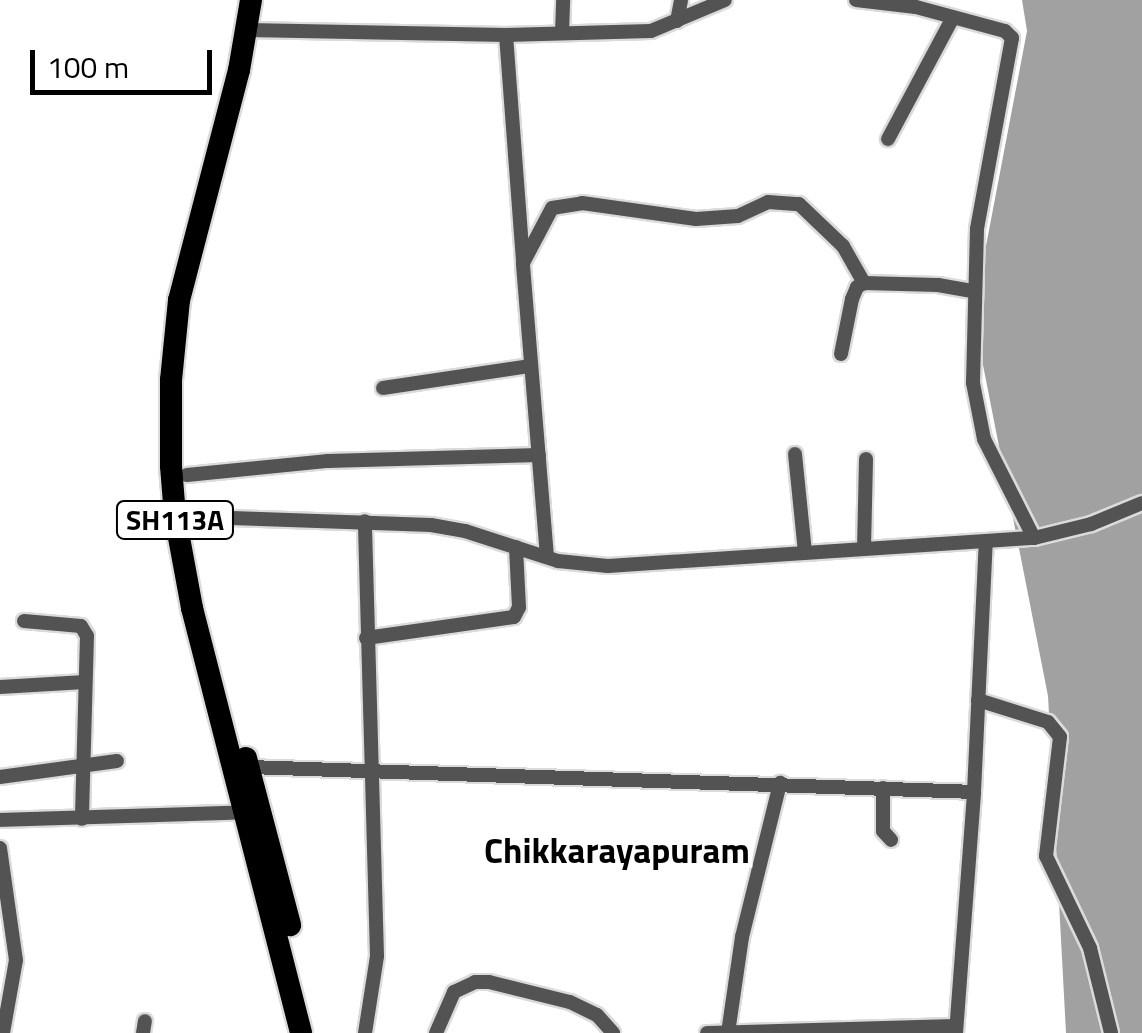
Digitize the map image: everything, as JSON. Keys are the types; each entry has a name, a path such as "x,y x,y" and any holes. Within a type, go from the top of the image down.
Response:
{"main road":[{"name":"SH113A","path":"251,0 254,31 197,285 186,381 187,475 182,516 249,767 252,812 301,1033"},
{"name":"SH113A","path":"265,0 179,300 171,380 196,624 315,1033"}],"street":[{"path":"562,0 562,33"},
{"path":"677,21 681,0"},
{"path":"254,31 506,35 651,31 725,0"},
{"path":"856,0 916,7 1005,31 1012,38 976,229 973,384 978,419 1034,538"},
{"path":"888,139 952,18"},
{"path":"506,35 546,557"},
{"path":"523,263 552,208 582,203 696,219 738,216 768,202 799,204 843,246 864,283"},
{"path":"840,354 856,287 864,283 938,285 973,291"},
{"path":"383,388 530,366"},
{"path":"187,475 328,461 538,454"},
{"path":"794,454 805,552"},
{"path":"864,548 866,460"},
{"path":"182,516 431,524 546,557 608,566 1034,538 1090,524 1142,502"},
{"path":"365,521 378,956 365,1033"},
{"path":"707,1033 956,1030 974,792 986,542"},
{"path":"366,638 514,617 519,607 516,547"},
{"path":"24,622 81,626 87,636 82,819"},
{"path":"0,687 85,682"},
{"path":"978,700 1048,722 1060,737 1046,856 1090,948 1111,1033"},
{"path":"0,777 117,761"},
{"path":"249,767 370,768 974,792"},
{"path":"728,1032 742,937 780,783"},
{"path":"884,788 883,832 891,840"},
{"path":"0,820 252,812"},
{"path":"0,848 16,960 3,1033"},
{"path":"436,1033 454,992 475,982 489,982 570,1002 597,1016 613,1033"}],"shaded area":[{"path":"1022,0 1142,0 1142,1033 1066,1033 1048,696 973,314 1027,31"}],"district":[{"name":"Chikkarayapuram","path":"617,850"}]}
